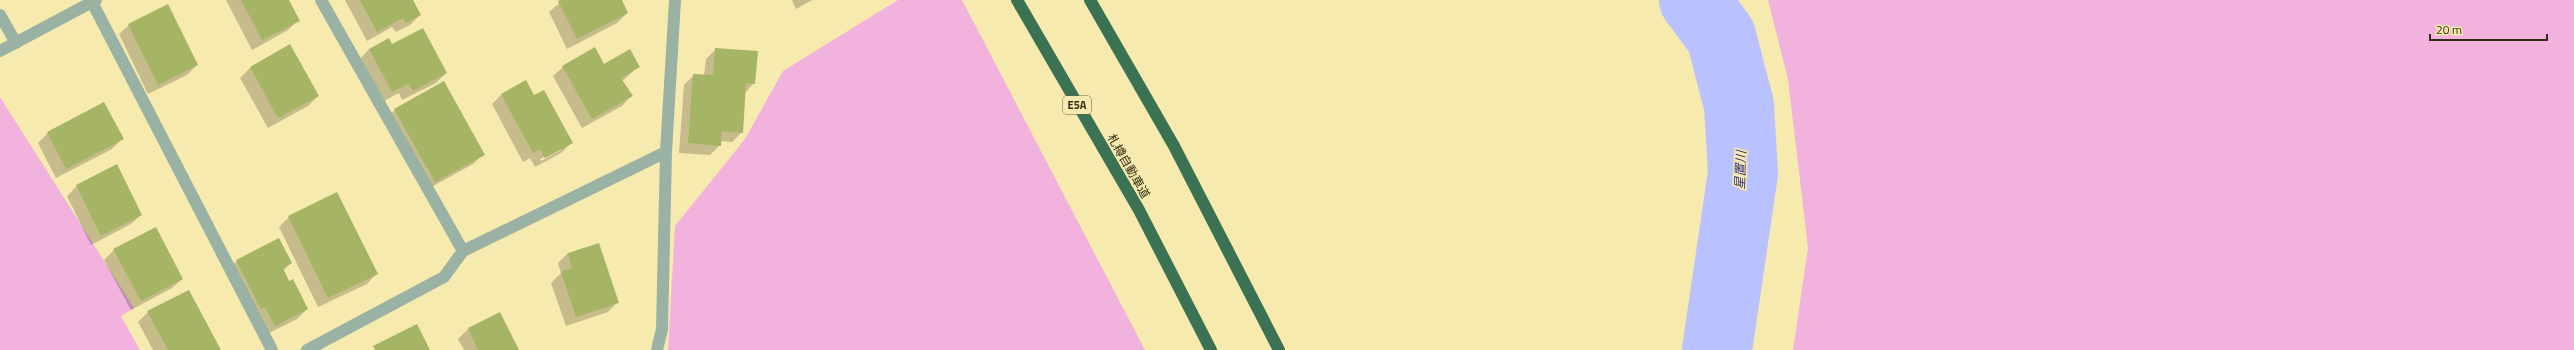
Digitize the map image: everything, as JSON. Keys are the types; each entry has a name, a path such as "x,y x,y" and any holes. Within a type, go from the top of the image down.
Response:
{"highway":[{"name":"札樽自動車道","path":"1017,0 1139,210 1211,350"},
{"path":"1090,0 1174,146 1279,350"}],"street":[{"path":"321,0 463,251"},
{"path":"657,350 662,329 666,152 675,0"},
{"path":"0,51 94,1 272,350"},
{"path":"0,14 16,43"},
{"path":"307,350 444,277 463,251 666,152"}],"shaded area":[{"path":"898,0 962,0 1145,350 668,350 675,226 745,139 783,71"},
{"path":"1768,0 2574,0 2574,350 1793,350 1808,248 1788,79"},
{"path":"0,97 134,308 121,316 140,350 0,350"}],"building":[{"path":"241,0 289,0 300,21 262,40"},
{"path":"360,0 413,0 421,15 406,23 403,18 377,32"},
{"path":"622,0 628,13 577,39 558,1"},
{"path":"168,4 198,65 158,85 128,24"},
{"path":"423,28 447,73 413,91 409,84 392,92 369,49 389,38 392,44"},
{"path":"290,44 319,96 278,118 250,67"},
{"path":"595,47 604,64 630,49 640,67 621,78 633,96 592,119 562,66"},
{"path":"715,48 758,51 755,84 746,83 743,133 722,131 721,146 688,143 693,74 713,75"},
{"path":"526,80 534,95 544,90 573,143 545,158 540,149 533,153 501,94"},
{"path":"444,81 485,155 435,182 394,109"},
{"path":"104,102 124,139 66,169 47,132"},
{"path":"117,164 142,215 101,236 76,185"},
{"path":"337,192 378,274 328,298 288,216"},
{"path":"156,227 183,279 141,301 113,249"},
{"path":"279,238 292,263 283,268 289,281 293,279 308,309 275,326 265,307 261,309 236,260"},
{"path":"599,243 619,303 576,317 561,272 572,268 568,253"},
{"path":"189,290 221,350 168,350 147,311"},
{"path":"500,312 519,350 478,350 468,328"},
{"path":"417,324 430,350 375,350 373,346"}],"waterway":[{"name":"星置川","path":"1694,0 1721,36 1739,105 1743,173 1717,350"}]}
